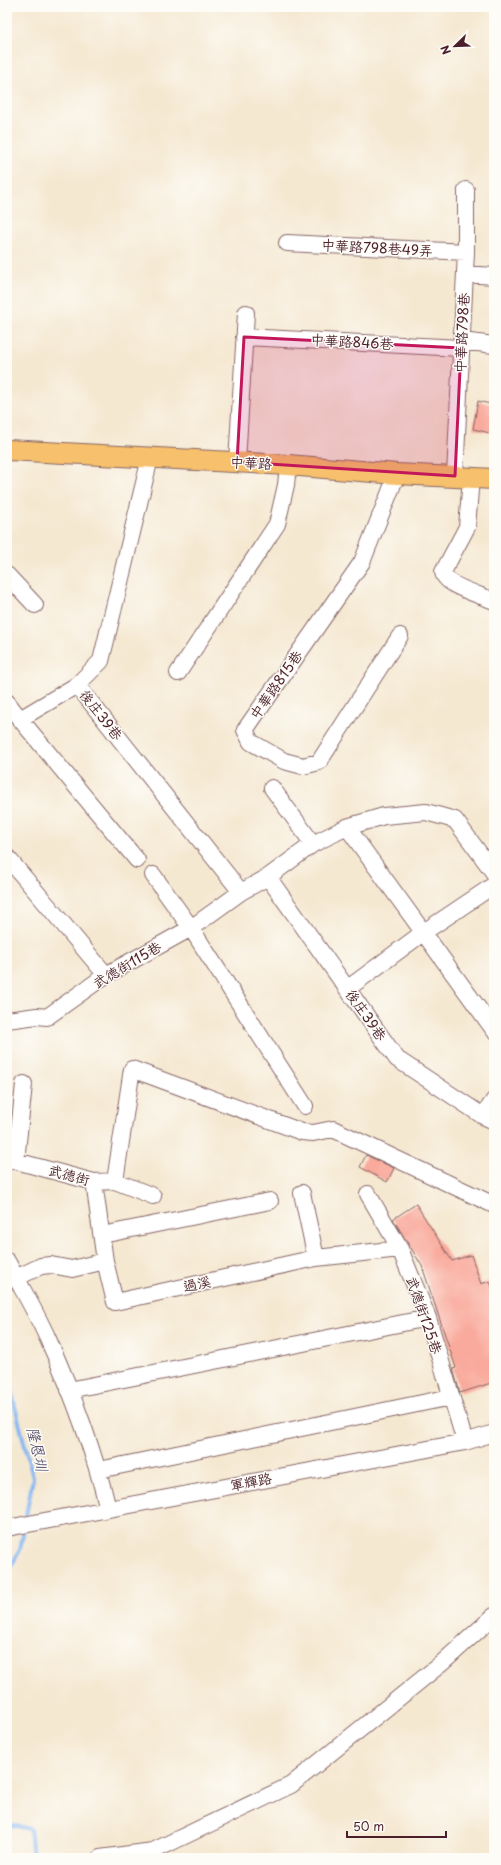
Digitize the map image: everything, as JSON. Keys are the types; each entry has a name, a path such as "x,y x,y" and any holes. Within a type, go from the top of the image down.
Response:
{"main road":[{"name":"中華路","path":"7,450 288,465 397,474 494,479"}],"street":[{"name":"中華路798巷","path":"466,190 466,252 462,344 463,477 467,527 443,572 444,577 450,583 494,601"},
{"name":"中華路798巷49弄","path":"287,243 466,252"},
{"path":"465,274 494,276"},
{"path":"237,462 246,313"},
{"name":"中華路846巷","path":"244,336 494,345"},
{"name":"後庄39巷","path":"150,458 101,660 77,685 241,892"},
{"path":"178,673 277,524 286,485 288,465"},
{"name":"中華路815巷","path":"397,474 362,562 245,730 251,742 284,761 302,766 319,762 400,636"},
{"path":"7,576 35,604"},
{"path":"20,719 77,685"},
{"path":"7,702 137,860"},
{"path":"272,788 313,844"},
{"path":"241,892 268,877 313,844 347,827 384,816 426,812 455,820 494,873"},
{"path":"347,827 494,1030"},
{"path":"7,857 106,975"},
{"path":"153,875 191,928 305,1106"},
{"name":"後庄39巷","path":"268,877 397,1059 489,1119"},
{"path":"347,989 424,932 494,885"},
{"name":"武德街115巷","path":"7,1020 37,1016 47,1017 106,975 191,928 241,892"},
{"path":"115,1181 132,1069 302,1132 313,1133 333,1129 494,1205"},
{"path":"11,1160 24,1084"},
{"path":"489,1119 494,1100"},
{"name":"武德街","path":"11,1160 94,1182 115,1181 153,1196"},
{"name":"過溪","path":"94,1182 105,1260 115,1302 316,1258 400,1249"},
{"path":"302,1193 316,1258"},
{"name":"武德街125巷","path":"368,1194 400,1249 428,1318 465,1442"},
{"path":"102,1235 270,1201"},
{"path":"16,1278 41,1266 51,1265 72,1269 105,1260"},
{"path":"7,1261 48,1338 69,1390 98,1470 108,1508"},
{"path":"69,1390 428,1318"},
{"path":"98,1470 451,1397"},
{"name":"軍輝路","path":"7,1528 465,1442 494,1433"},
{"path":"100,1858 153,1851 291,1785 442,1663 494,1616"}],"highlighted area":[{"path":"244,337 461,348 455,476 237,462"}],"building":[{"path":"478,401 494,405 494,434 473,429"},
{"path":"366,1155 394,1168 387,1182 360,1167"},
{"path":"416,1204 452,1261 471,1255 481,1284 490,1281 494,1292 494,1382 460,1393 453,1369 456,1368 422,1266 393,1219"}],"waterway":[{"name":"隆恩圳","path":"7,1375 33,1478 25,1521"},
{"name":"隆恩圳","path":"7,1573 20,1550 24,1529"},
{"name":"隆恩圳","path":"7,1824 30,1829 33,1858"}]}
